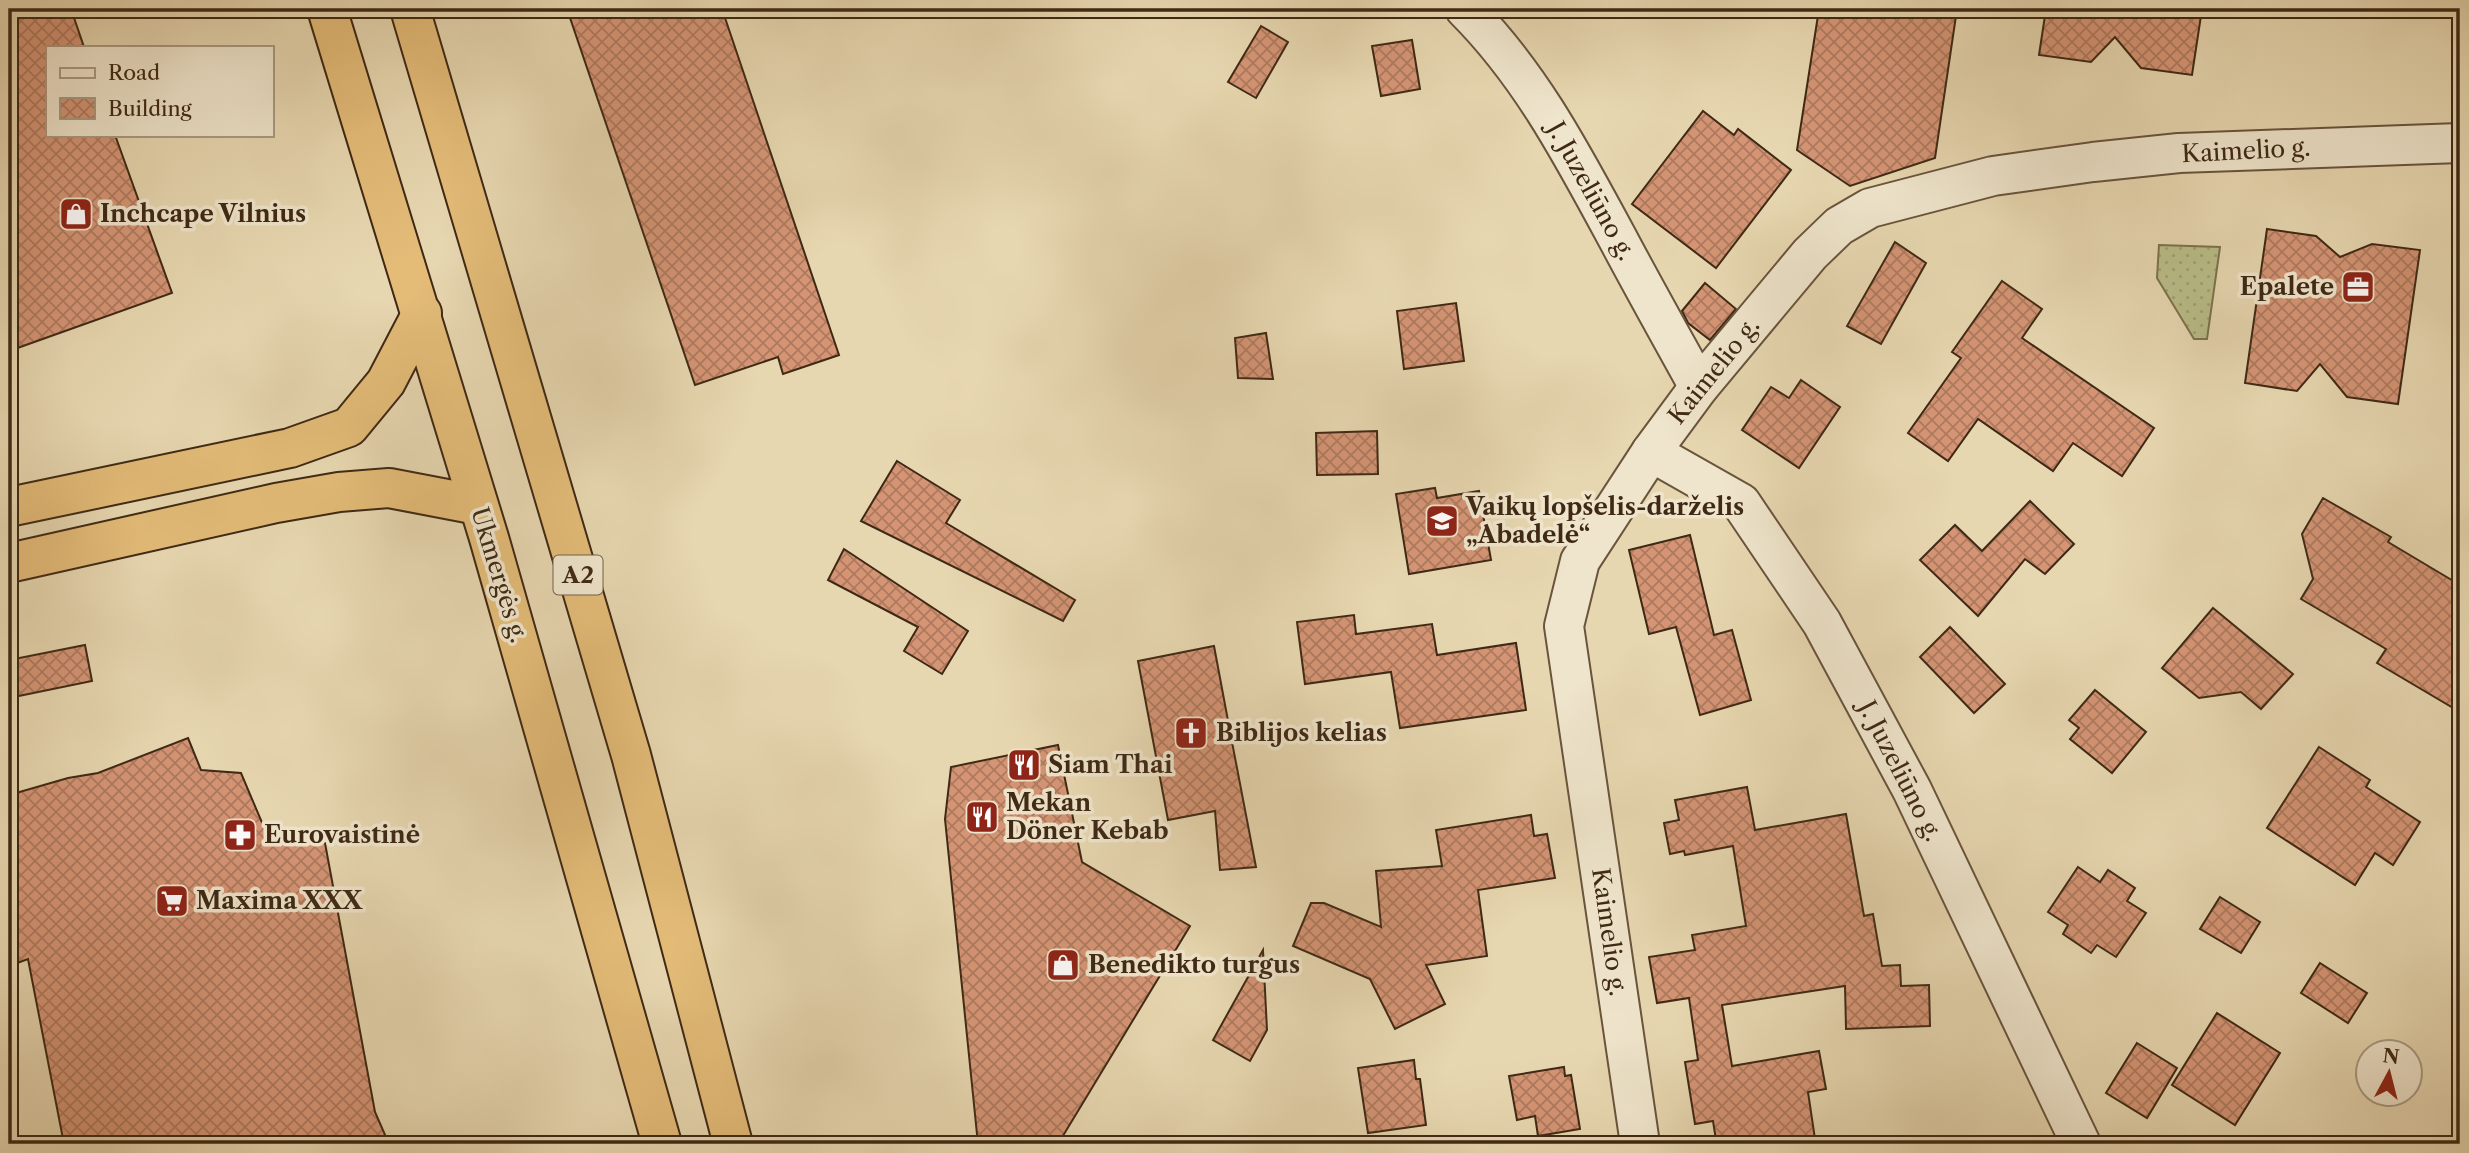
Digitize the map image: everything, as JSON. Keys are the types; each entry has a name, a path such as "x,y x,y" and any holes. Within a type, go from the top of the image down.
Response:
{"highway":[{"name":"Ukmergės g.","path":"327,9 422,313 662,1144"},
{"name":"A2","path":"410,9 631,755 733,1144"},
{"path":"9,507 290,448 349,427 386,382 422,313"},
{"path":"9,563 276,503 339,492 389,488 478,505"}],"street":[{"name":"J. Juzeliūno g.","path":"1465,9 1489,33 1527,81 1568,145 1699,387"},
{"name":"Kaimelio g.","path":"1640,1144 1563,626 1580,561 1651,452 1699,387 1810,254 1839,226 1870,208 1903,197 2019,171 2179,153 2460,144"},
{"name":"J. Juzeliūno g.","path":"1651,452 1741,503 1822,623 1912,790 2081,1144"}],"green space":[{"path":"2159,245 2220,247 2207,339 2194,339 2157,278"}],"building":[{"name":"Inchcape Vilnius","path":"9,9 71,9 84,46 46,46 46,136 115,136 172,293 9,351"},
{"path":"567,9 722,9 839,355 783,374 778,357 695,385"},
{"path":"1819,9 1957,9 1935,158 1850,186 1797,150"},
{"path":"2046,9 2202,9 2192,75 2141,68 2115,37 2091,62 2039,55"},
{"path":"1261,26 1288,42 1256,98 1228,82"},
{"path":"1412,40 1420,89 1381,96 1372,46"},
{"path":"1703,111 1734,135 1738,129 1791,170 1716,268 1632,204"},
{"path":"2267,229 2316,236 2340,257 2372,244 2420,250 2398,404 2347,397 2320,364 2297,391 2245,383"},
{"path":"1895,242 1926,263 1881,344 1847,326"},
{"path":"2002,281 2042,309 2022,338 2154,428 2122,476 2073,443 2053,471 1978,419 1948,461 1908,433 1961,358 1952,352"},
{"path":"1705,283 1736,309 1710,340 1688,323 1682,311"},
{"path":"1456,303 1464,361 1404,369 1397,311"},
{"path":"1266,333 1273,379 1238,378 1235,338"},
{"path":"1801,380 1840,407 1799,468 1742,430 1771,387 1789,398"},
{"path":"1377,431 1378,474 1317,475 1316,433"},
{"path":"897,461 960,500 946,523 1075,600 1063,621 861,521"},
{"name":"Vaikų lopšelis-darželis „Abadelė“","path":"1435,488 1437,498 1479,491 1491,560 1409,574 1396,494"},
{"path":"2323,498 2391,537 2388,542 2460,585 2460,712 2377,663 2386,649 2301,599 2313,579 2302,534"},
{"path":"2030,501 2074,544 2045,574 2025,559 1978,616 1920,560 1955,525 1982,551"},
{"path":"1690,535 1714,635 1732,630 1751,700 1700,715 1676,627 1649,634 1629,550"},
{"path":"844,549 968,631 942,674 904,651 918,627 828,580"},
{"path":"2213,608 2293,674 2261,709 2241,692 2199,698 2162,668"},
{"path":"1354,615 1356,634 1432,624 1437,655 1516,643 1526,710 1400,728 1391,672 1305,684 1297,622"},
{"path":"1950,627 2005,684 1974,713 1920,657"},
{"path":"85,645 92,681 9,698 9,660"},
{"name":"Biblijos kelias","path":"1214,646 1256,867 1220,870 1215,811 1168,820 1138,661"},
{"path":"2095,690 2146,732 2112,773 2070,739 2079,728 2069,720"},
{"name":"Maxima XXX","path":"188,738 201,770 241,773 263,825 325,843 375,1112 389,1144 64,1144 28,959 9,966 9,795 68,778 98,773"},
{"name":"Benedikto turgus","path":"1058,745 1082,862 1190,926 1058,1144 978,1144 945,819 951,767"},
{"path":"2319,747 2370,780 2366,787 2420,822 2393,865 2375,853 2355,885 2267,828"},
{"path":"1747,787 1755,830 1846,814 1864,916 1873,914 1882,966 1900,965 1901,986 1929,985 1930,1026 1846,1029 1845,986 1722,1005 1732,1066 1819,1051 1826,1089 1808,1092 1815,1139 1783,1144 1729,1144 1728,1138 1716,1140 1713,1121 1695,1124 1685,1062 1698,1060 1689,998 1657,1003 1649,957 1695,950 1692,935 1746,926 1733,846 1685,855 1684,851 1670,854 1664,823 1679,820 1675,800"},
{"path":"1531,815 1534,836 1547,834 1555,878 1478,890 1487,956 1426,965 1445,1004 1395,1029 1370,979 1293,946 1311,903 1324,903 1381,927 1376,871 1442,866 1436,830"},
{"path":"2078,867 2100,882 2108,870 2135,888 2127,901 2146,913 2116,957 2097,945 2091,953 2063,934 2068,925 2048,912"},
{"path":"2220,897 2260,922 2241,953 2200,929"},
{"path":"1263,950 1267,1030 1250,1061 1213,1040"},
{"path":"2320,963 2367,993 2348,1023 2301,993"},
{"path":"2217,1013 2280,1053 2235,1125 2172,1085"},
{"path":"2137,1043 2177,1068 2147,1118 2106,1093"},
{"path":"1414,1060 1416,1079 1420,1079 1426,1125 1368,1133 1358,1068"},
{"path":"1564,1067 1565,1076 1571,1075 1580,1129 1538,1136 1535,1116 1517,1120 1509,1076"}],"place":[{"name":"Inchcape Vilnius","path":"76,214"},
{"name":"Epalete","path":"2358,287"},
{"name":"Vaikų lopšelis-darželis „Abadelė“","path":"1442,521"},
{"name":"Biblijos kelias","path":"1191,733"},
{"name":"Siam Thai","path":"1024,765"},
{"name":"Mekan Döner Kebab","path":"982,817"},
{"name":"Eurovaistinė","path":"240,835"},
{"name":"Maxima XXX","path":"172,901"},
{"name":"Benedikto turgus","path":"1063,965"}]}
